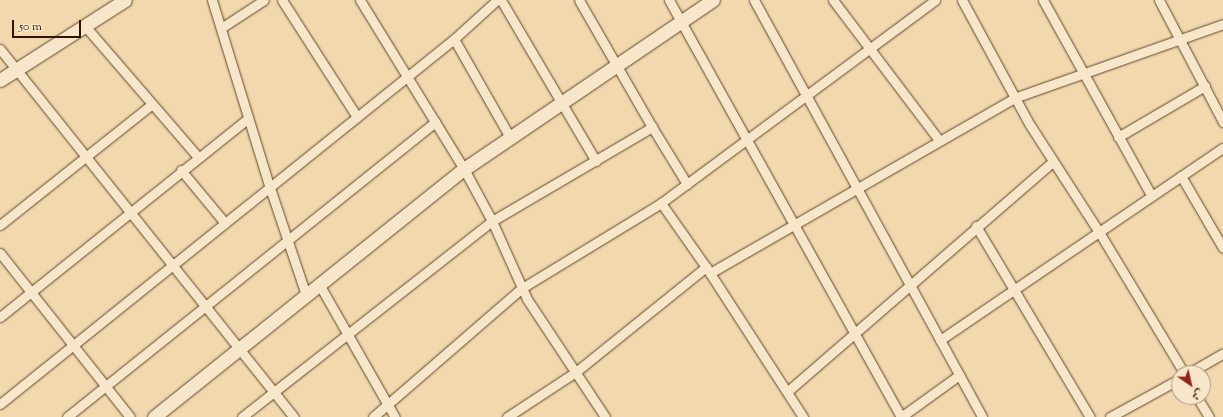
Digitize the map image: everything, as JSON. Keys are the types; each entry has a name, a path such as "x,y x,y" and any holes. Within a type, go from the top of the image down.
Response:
{"street":[{"path":"0,80 125,0"},
{"path":"212,0 286,240 306,295"},
{"path":"221,28 264,0"},
{"path":"282,0 357,117"},
{"path":"360,0 464,169 492,221 522,288 577,371 605,417"},
{"path":"0,404 454,39 497,0"},
{"path":"501,0 596,160"},
{"path":"579,0 615,65 687,184"},
{"path":"669,0 792,224 901,417 959,375"},
{"path":"154,417 464,169 615,65 713,0"},
{"path":"754,0 804,96 982,417"},
{"path":"833,0 939,140"},
{"path":"373,417 522,288 661,203 868,48 936,0"},
{"path":"962,0 1014,98 1052,162 1098,232 1179,365"},
{"path":"1043,0 1082,74 1152,195"},
{"path":"1159,0 1223,122"},
{"path":"507,417 577,371 708,270 1014,98 1223,24"},
{"path":"85,26 198,157"},
{"path":"454,39 510,137"},
{"path":"0,49 129,212 207,305 294,417"},
{"path":"1118,136 1205,86"},
{"path":"0,225 152,104"},
{"path":"0,317 181,170 248,118"},
{"path":"67,417 286,240 436,122"},
{"path":"242,417 347,333 492,221 652,127"},
{"path":"940,340 1015,291 1098,232 1223,148"},
{"path":"788,391 976,226 1052,162"},
{"path":"181,170 225,224"},
{"path":"1181,176 1223,248"},
{"path":"661,203 708,270 788,391 803,417"},
{"path":"976,226 1090,417"},
{"path":"0,253 130,417"},
{"path":"319,284 395,417"},
{"path":"1203,365 1223,353"},
{"path":"1110,417 1171,383"},
{"path":"1202,405 1209,417"}]}
